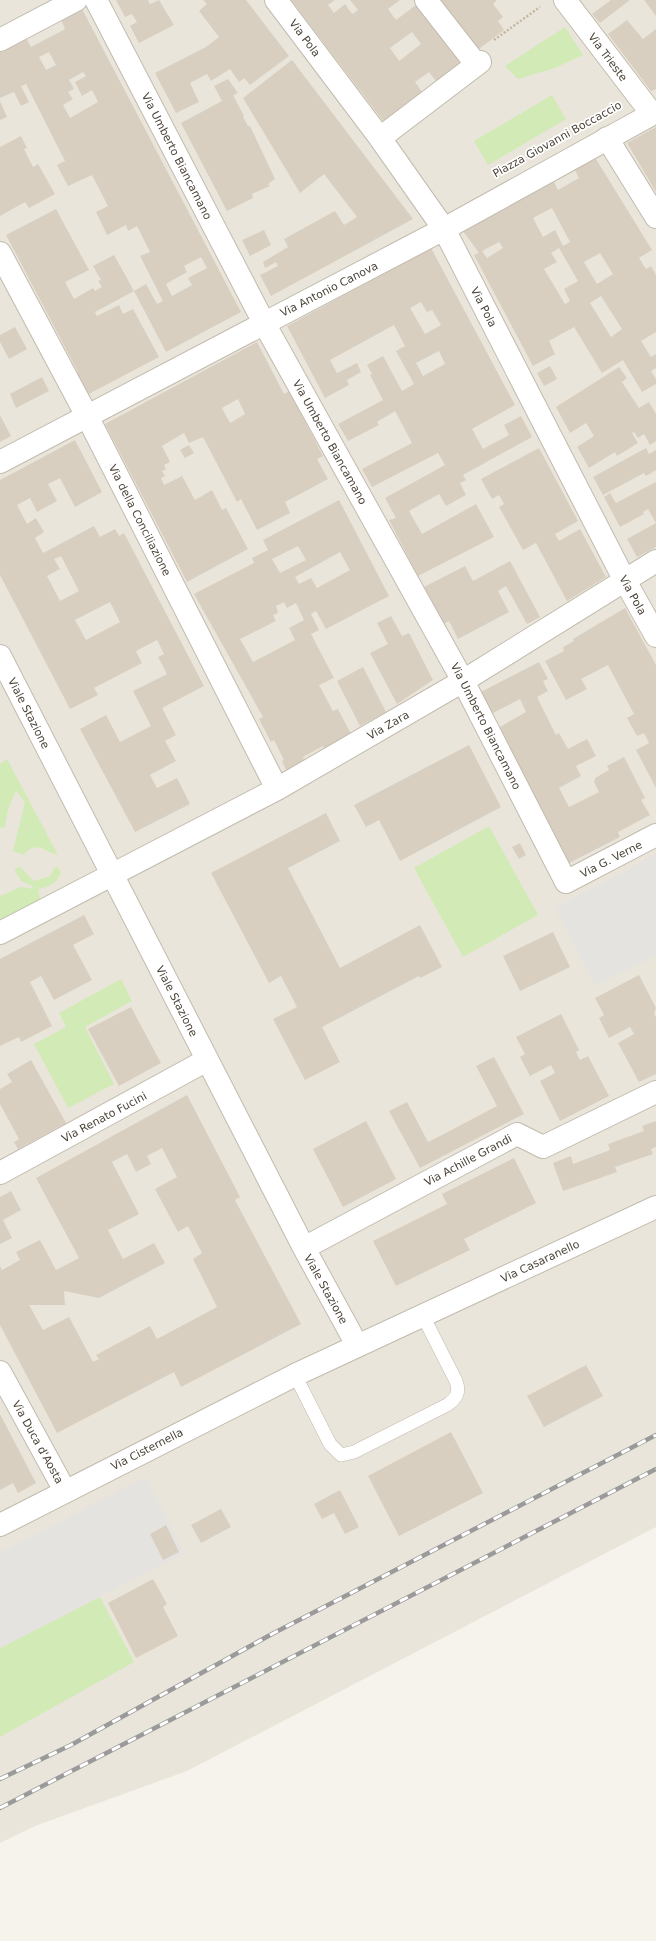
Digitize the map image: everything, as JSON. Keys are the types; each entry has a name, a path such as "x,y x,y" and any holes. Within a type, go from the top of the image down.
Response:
{"street":[{"path":"0,40 76,0"},
{"name":"Via Umberto Biancamano","path":"96,0 264,323 463,681 566,882"},
{"name":"Via Pola","path":"276,0 380,138 444,230 624,580 656,636"},
{"path":"380,138 478,63 426,0"},
{"name":"Via Trieste","path":"565,0 654,113"},
{"name":"Via Antonio Canova","path":"0,462 444,230 654,113"},
{"path":"607,138 656,217"},
{"name":"Via della Conciliazione","path":"0,253 87,416 277,789"},
{"name":"Via Zara","path":"0,933 277,789 463,681 656,561"},
{"name":"Viale Stazione","path":"0,656 304,1248 357,1345"},
{"name":"Via G. Verne","path":"566,882 656,835"},
{"name":"Via Renato Fucini","path":"0,1173 207,1060"},
{"name":"Via Achille Grandi","path":"304,1248 517,1134 543,1148 656,1092"},
{"name":"Via Casaranello","path":"357,1345 423,1316 656,1207"},
{"name":"Via Cisternella","path":"0,1525 357,1345"},
{"name":"Via Duca d'Aosta","path":"0,1372 65,1491"}],"lane":[{"path":"295,1375 330,1444 341,1455 354,1452 447,1405 458,1394 456,1381 423,1316"}],"shaded area":[{"path":"0,0 656,0 656,1527 187,1771 35,1826 0,1843"},
{"path":"656,854 656,956 595,986 555,908"},
{"path":"146,1477 184,1553 0,1648 0,1552"}],"green space":[{"path":"565,27 583,55 555,68 518,79 505,66"},
{"path":"552,95 566,119 488,165 474,141"},
{"path":"7,759 58,855 36,847 32,848 23,855 13,851 25,802 16,791 8,809 5,827 0,828 0,764"},
{"path":"489,826 538,915 463,957 414,868"},
{"path":"56,866 61,871 58,879 49,886 38,889 40,899 34,905 0,921 0,896 21,887 33,889 32,886 21,881 15,871 16,868 20,867 34,881 50,876"},
{"path":"121,979 132,1001 85,1027 114,1084 68,1108 34,1044 66,1027 59,1013"},
{"path":"100,1597 134,1662 0,1737 0,1648"}],"building":[{"path":"116,0 148,0 150,4 159,0 174,25 139,43 130,26 137,22 132,14 125,17"},
{"path":"203,0 246,0 289,56 250,85 244,78 239,82 230,69 211,81 207,74 190,83 199,102 176,113 155,73 206,47 219,37 199,11 207,4"},
{"path":"291,0 335,0 328,5 334,13 345,4 352,14 358,10 350,0 400,0 388,9 396,20 416,5 460,63 436,81 429,72 415,82 422,92 384,122","holes":["412,32 421,44 399,61 390,48"]},
{"path":"435,0 497,0 493,4 503,17 498,21 504,30 475,52"},
{"path":"611,0 630,0 600,23 592,14"},
{"path":"644,0 656,0 656,16"},
{"path":"81,7 241,312 166,352 134,291 146,284 157,304 163,301 140,256 150,252 137,226 128,231 126,225 107,235 96,212 108,206 92,175 68,186 57,165 65,161 26,84 21,86 29,102 21,106 14,92 0,98 0,49 25,36 31,47 65,29 60,18","holes":["49,52 56,65 46,70 39,57","83,72 86,76 75,82 82,96 92,90 98,102 70,118 63,105 73,99 68,92 74,89 69,80","201,257 207,268 188,278 192,285 172,296 166,284 187,272 184,266"]},
{"path":"627,20 643,39 656,29 656,89 651,91 608,34"},
{"path":"292,60 413,219 271,296 260,275 278,266 276,262 265,268 263,262 288,247 284,239 335,211 344,225 357,217 324,174 300,193 243,98"},
{"path":"228,79 238,93 233,95 244,116 243,117 248,126 250,126 275,179 268,184 270,186 252,194 253,198 227,211 181,123 222,101 214,86"},
{"path":"0,101 7,117 0,120"},
{"path":"656,127 656,192 627,143"},
{"path":"21,136 27,148 24,149 33,167 38,164 55,194 29,208 25,202 0,216 0,147"},
{"path":"596,159 652,250 639,258 646,269 651,266 656,275 656,332 641,341 651,357 656,354 656,368 651,371 656,379 656,384 642,392 623,360 602,373 574,327 549,341 555,354 533,366 474,255 479,253 463,231 554,182 558,190 579,178 575,170","holes":["552,208 570,242 563,246 555,230 543,237 533,218","499,242 503,248 487,258 482,251","559,248 578,281 564,289 570,301 565,304 544,269 557,262 551,253","600,253 613,274 597,284 584,262","601,296 622,329 611,337 590,303"]},
{"path":"56,209 89,270 65,282 74,299 93,288 95,291 102,287 98,281 101,280 93,266 114,255 134,291 95,312 97,316 119,305 123,314 133,309 159,357 87,395 75,373 78,372 6,235"},
{"path":"264,230 271,245 250,256 242,240"},
{"path":"431,248 515,405 472,429 483,449 509,435 504,425 521,416 532,437 463,475 466,480 460,483 466,495 446,506 439,494 409,511 422,534 476,504 494,537 418,576 389,520 396,518 385,498 445,465 438,453 372,487 362,469 412,443 395,411 377,422 379,425 348,441 338,424 383,400 370,375 372,374 367,365 383,356 402,391 414,384 396,351 405,346 394,325 330,360 337,373 357,363 361,372 347,380 349,385 325,398 287,326","holes":["421,302 427,312 432,310 441,325 425,334 410,308","439,351 445,364 423,376 416,363"]},
{"path":"15,327 27,349 9,359 0,342 0,335"},
{"path":"257,342 284,394 289,391 323,456 317,459 328,479 285,502 290,513 257,530 241,499 237,502 203,437 189,443 184,433 162,446 170,462 164,465 166,469 162,471 165,476 161,478 164,485 182,476 195,500 212,490 222,510 226,508 248,549 187,582 105,424","holes":["238,399 245,414 230,423 222,408"]},
{"path":"550,366 557,379 544,386 537,373"},
{"path":"619,367 627,378 622,382 639,408 649,402 656,414 656,441 650,445 644,434 638,438 634,432 632,433 638,443 617,456 615,452 589,468 577,447 594,436 586,423 570,433 556,407"},
{"path":"42,377 49,391 16,408 10,394"},
{"path":"0,415 11,436 0,442"},
{"path":"75,440 102,492 75,507 60,478 48,484 57,501 37,512 30,498 17,505 27,524 36,518 44,532 35,538 43,553 94,526 100,537 115,529 119,536 124,533 204,686 162,708 176,735 165,741 176,761 150,775 157,788 177,778 190,804 135,832 80,729 106,715 120,742 151,726 133,691 167,674 158,657 164,654 157,640 136,651 142,663 94,688 98,695 70,709 0,575 0,480","holes":["61,556 79,591 60,601 47,576 60,569 54,559","110,602 120,622 86,640 75,620"]},
{"path":"189,445 194,453 185,458 180,450"},
{"path":"539,448 578,521 555,534 559,541 580,529 606,577 567,601 536,543 523,550 499,507 504,504 499,495 492,499 481,479"},
{"path":"646,448 649,454 656,450 656,470 646,476 644,473 603,495 593,477"},
{"path":"656,482 656,523 648,509 643,512 644,514 620,527 604,497 610,493 616,503"},
{"path":"339,500 389,596 326,629 316,611 311,614 319,630 311,634 334,678 319,685 333,711 338,709 351,734 324,748 323,746 303,757 304,760 286,770 282,761 284,760 274,740 271,742 259,719 263,717 194,594 254,563 252,558 268,550 263,540","holes":["298,546 306,560 280,573 272,559","340,552 350,570 317,588 311,578 299,584 295,577","284,602 287,608 296,603 304,620 289,628 295,640 253,662 240,639 276,621 273,615 278,613 276,606"]},
{"path":"656,523 656,547 637,557 627,539"},
{"path":"510,561 540,617 527,624 506,586 498,591 509,612 458,639 449,621 443,624 424,587 465,566 473,581"},
{"path":"625,608 656,665 656,788 636,750 649,743 644,733 637,736 627,718 634,714 608,665 581,679 587,689 566,700 545,661 564,651 563,647 574,641 573,639"},
{"path":"391,616 402,636 409,633 433,680 397,704 370,653 388,644 377,623"},
{"path":"539,662 548,679 543,681 548,691 537,697 556,735 559,733 568,749 587,739 596,756 576,766 581,776 559,788 569,807 599,792 594,782 595,778 609,770 607,766 624,757 645,798 641,800 650,815 618,832 620,837 569,863 498,728 526,712 520,699 491,714 479,693"},
{"path":"363,667 386,712 360,726 337,681"},
{"path":"469,745 501,807 400,861 379,820 366,827 354,805"},
{"path":"326,813 340,841 288,868 340,968 420,925 442,967 420,978 419,976 322,1027 340,1062 305,1080 273,1019 297,1007 281,976 269,983 211,873"},
{"path":"520,843 526,855 519,859 512,847"},
{"path":"84,915 94,934 73,945 92,980 54,1000 41,976 30,982 52,1026 21,1042 19,1037 0,1046 0,959"},
{"path":"553,932 570,967 520,991 503,956"},
{"path":"639,975 656,1008 654,1014 656,1017 656,1074 639,1082 618,1043 634,1034 630,1027 609,1038 599,1018 604,1015 595,998"},
{"path":"131,1007 161,1063 119,1086 88,1029"},
{"path":"561,1014 579,1050 576,1052 580,1060 588,1056 609,1096 560,1121 540,1081 555,1073 551,1065 530,1076 520,1057 525,1054 516,1037"},
{"path":"494,1057 524,1114 420,1168 389,1111 407,1102 428,1142 442,1135 497,1106 476,1066"},
{"path":"31,1060 66,1123 18,1149 14,1142 19,1139 0,1104 0,1089 12,1082 7,1074"},
{"path":"187,1095 240,1197 235,1200 301,1324 181,1387 174,1372 57,1433 0,1325 0,1266 2,1270 20,1260 16,1252 40,1240 56,1270 79,1258 36,1178","holes":["162,1148 177,1177 155,1189 178,1232 188,1226 202,1253 193,1259 217,1307 157,1339 150,1326 96,1355 99,1359 93,1362 69,1317 43,1330 29,1305 65,1305 64,1291 99,1298 165,1263 154,1243 123,1259 108,1230 139,1214 112,1162 127,1154 136,1172 151,1164 147,1156"]},
{"path":"366,1121 396,1179 343,1207 313,1149"},
{"path":"656,1121 656,1147 651,1149 653,1154 615,1167 617,1172 563,1191 553,1163 571,1156 573,1164 610,1150 608,1144 644,1131 642,1126"},
{"path":"514,1158 536,1203 464,1239 470,1250 396,1286 373,1241 447,1204 442,1194"},
{"path":"11,1191 21,1210 3,1220 12,1238 0,1244 0,1197"},
{"path":"586,1365 603,1396 544,1427 527,1396"},
{"path":"0,1414 36,1483 18,1493 13,1483 0,1490"},
{"path":"451,1432 483,1493 399,1536 368,1476"},
{"path":"340,1490 359,1527 345,1534 334,1513 322,1519 314,1504"},
{"path":"221,1509 231,1527 201,1543 191,1525"},
{"path":"166,1525 179,1552 163,1560 150,1534"},
{"path":"153,1579 167,1604 163,1607 178,1636 136,1658 108,1603"}],"railway":[{"path":"0,1779 71,1745 272,1634 656,1435"},
{"path":"0,1808 656,1469"}]}
